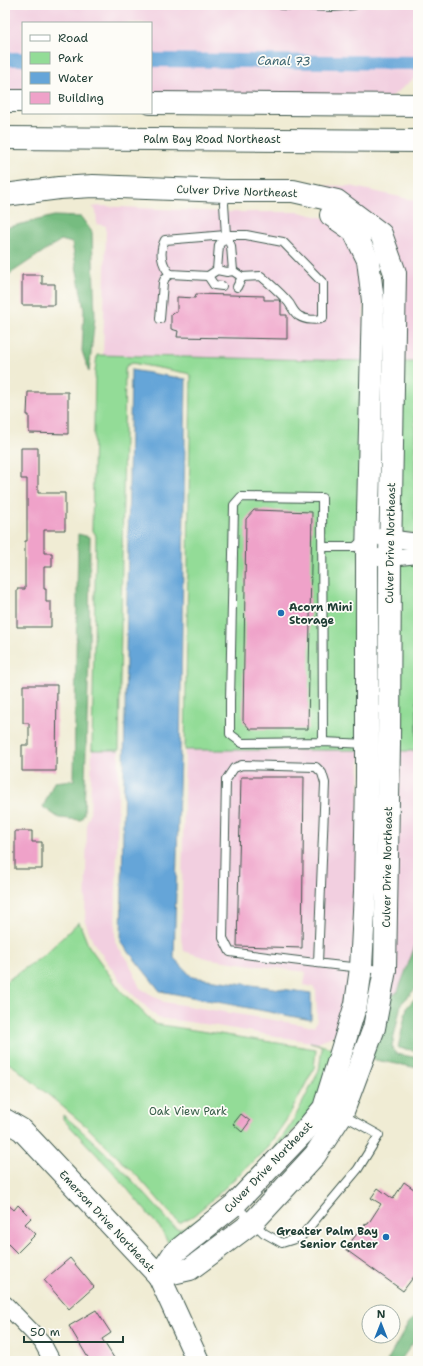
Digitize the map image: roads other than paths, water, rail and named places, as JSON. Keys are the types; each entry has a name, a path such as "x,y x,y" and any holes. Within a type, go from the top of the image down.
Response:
{"street":[{"path":"5,101 22,101"},
{"path":"152,103 418,105"},
{"name":"Palm Bay Road Northeast","path":"5,138 418,141"},
{"name":"Culver Drive Northeast","path":"5,195 59,188 93,186 300,204 326,211 354,231 368,260 372,301 372,323 363,546 367,744 365,892 361,968 356,1004 333,1111 303,1133 234,1205 174,1252 159,1276"},
{"name":"Culver Drive Northeast","path":"5,209 100,198 225,198 293,191 337,201 381,234 395,273 385,970 374,1028 333,1111 316,1155 253,1222 190,1269 159,1276"},
{"path":"390,548 418,542"},
{"path":"363,546 390,548 418,555"},
{"name":"Emerson Drive Northeast","path":"5,1120 22,1130 159,1276 198,1361"},
{"path":"5,1304 42,1342 52,1361"}],"lane":[{"path":"281,5 333,7 354,5"},
{"path":"225,198 226,235 231,246 233,271"},
{"path":"217,270 219,246 226,235"},
{"path":"160,319 163,283 165,278 170,274 208,276 217,270 227,272 233,271 242,277 261,276 290,304 297,316 318,320 323,318 323,283 283,242 246,235 226,235 165,240 162,244 163,265 170,274"},
{"path":"208,276 214,285 222,286"},
{"path":"237,287 242,277"},
{"path":"323,742 322,498 241,497 234,505 230,734 242,742 323,742 367,744"},
{"path":"323,547 363,546"},
{"path":"318,963 325,783 322,773 316,767 242,765 234,768 226,780 224,938 230,952 318,963 361,968 385,970"},
{"path":"234,1205 264,1233 282,1243 300,1237 358,1169 379,1135 333,1111"}],"water":[{"path":"131,370 186,379 180,755 174,958 192,977 311,993 311,1020 160,991 121,942"}],"waterway":[{"name":"Canal 73","path":"5,59 22,59"},
{"name":"Canal 73","path":"152,60 418,63"}],"place":[{"name":"Acorn Mini Storage","path":"281,613"},
{"name":"Greater Palm Bay Senior Center","path":"386,1237"}],"park label":[{"name":"Oak View Park","path":"188,1111"}]}
